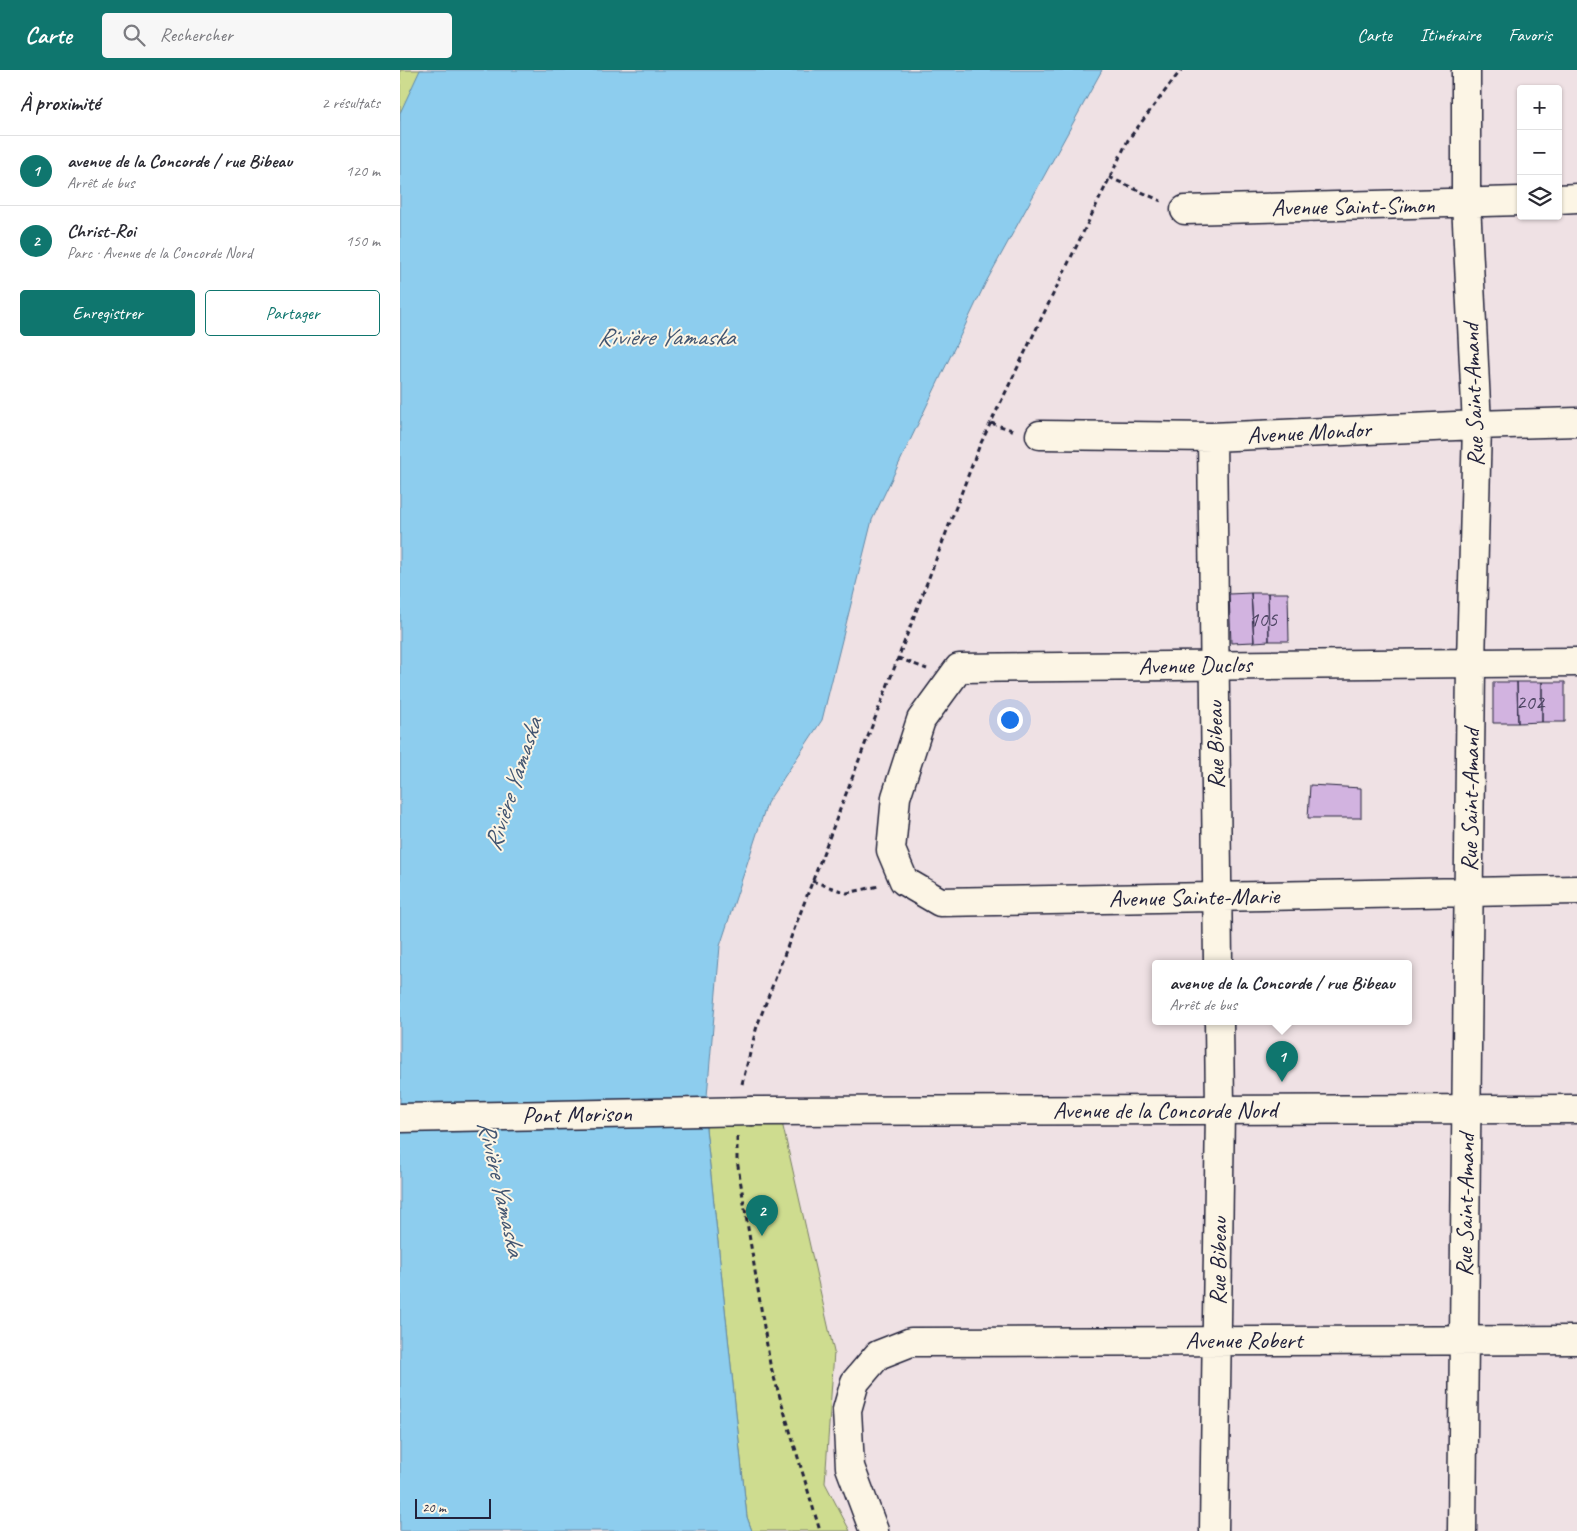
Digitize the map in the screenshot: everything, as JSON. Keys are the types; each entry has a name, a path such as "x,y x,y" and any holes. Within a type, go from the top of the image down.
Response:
{"street":[{"name":"Rue Saint-Amand","path":"1462,1531 1471,663 1477,425 1466,203 1466,70"},
{"path":"1562,199 1577,198"},
{"name":"Avenue Saint-Simon","path":"1185,210 1517,201"},
{"name":"Avenue Mondor","path":"1028,433 1212,436 1577,422"},
{"name":"Rue Bibeau","path":"1212,436 1218,960"},
{"name":"Avenue Duclos","path":"896,797 921,720 959,668 1577,662"},
{"name":"Avenue Sainte-Marie","path":"896,797 891,850 904,881 940,902 1577,890"},
{"name":"Rue Bibeau","path":"1214,1531 1220,1110 1219,1025"},
{"name":"Avenue de la Concorde Nord","path":"753,1111 1577,1109"},
{"name":"Pont Morison","path":"400,1118 753,1111"},
{"name":"Avenue Robert","path":"874,1531 850,1467 846,1410 855,1382 878,1356 911,1342 1577,1340"}],"path":[{"path":"1109,177 1153,198"},
{"path":"991,423 1028,433"},
{"path":"898,658 928,670"},
{"path":"812,881 847,893"}],"green space":[{"path":"400,70 423,70 400,121"},
{"path":"781,1118 834,1352 825,1483 850,1531 752,1531 747,1517 705,1119"}],"water":[{"name":"Rivière Yamaska","path":"420,70 1102,70 985,284 872,520 822,720 767,803 720,946 705,1119 747,1517 752,1531 400,1531 400,113"}],"building":[{"path":"1251,593 1254,642 1231,643 1229,594"},
{"path":"1251,593 1268,593 1269,641 1254,642"},
{"path":"1268,593 1288,593 1289,641 1269,641"},
{"path":"1493,682 1517,682 1518,723 1493,723"},
{"path":"1517,682 1542,682 1542,722 1518,723"},
{"path":"1542,682 1565,682 1565,722 1542,722"},
{"path":"1310,785 1361,788 1361,818 1308,818"}],"place":[{"name":"avenue de la Concorde / rue Bibeau","path":"1282,1082"},
{"name":"Christ-Roi","path":"762,1236"}]}
